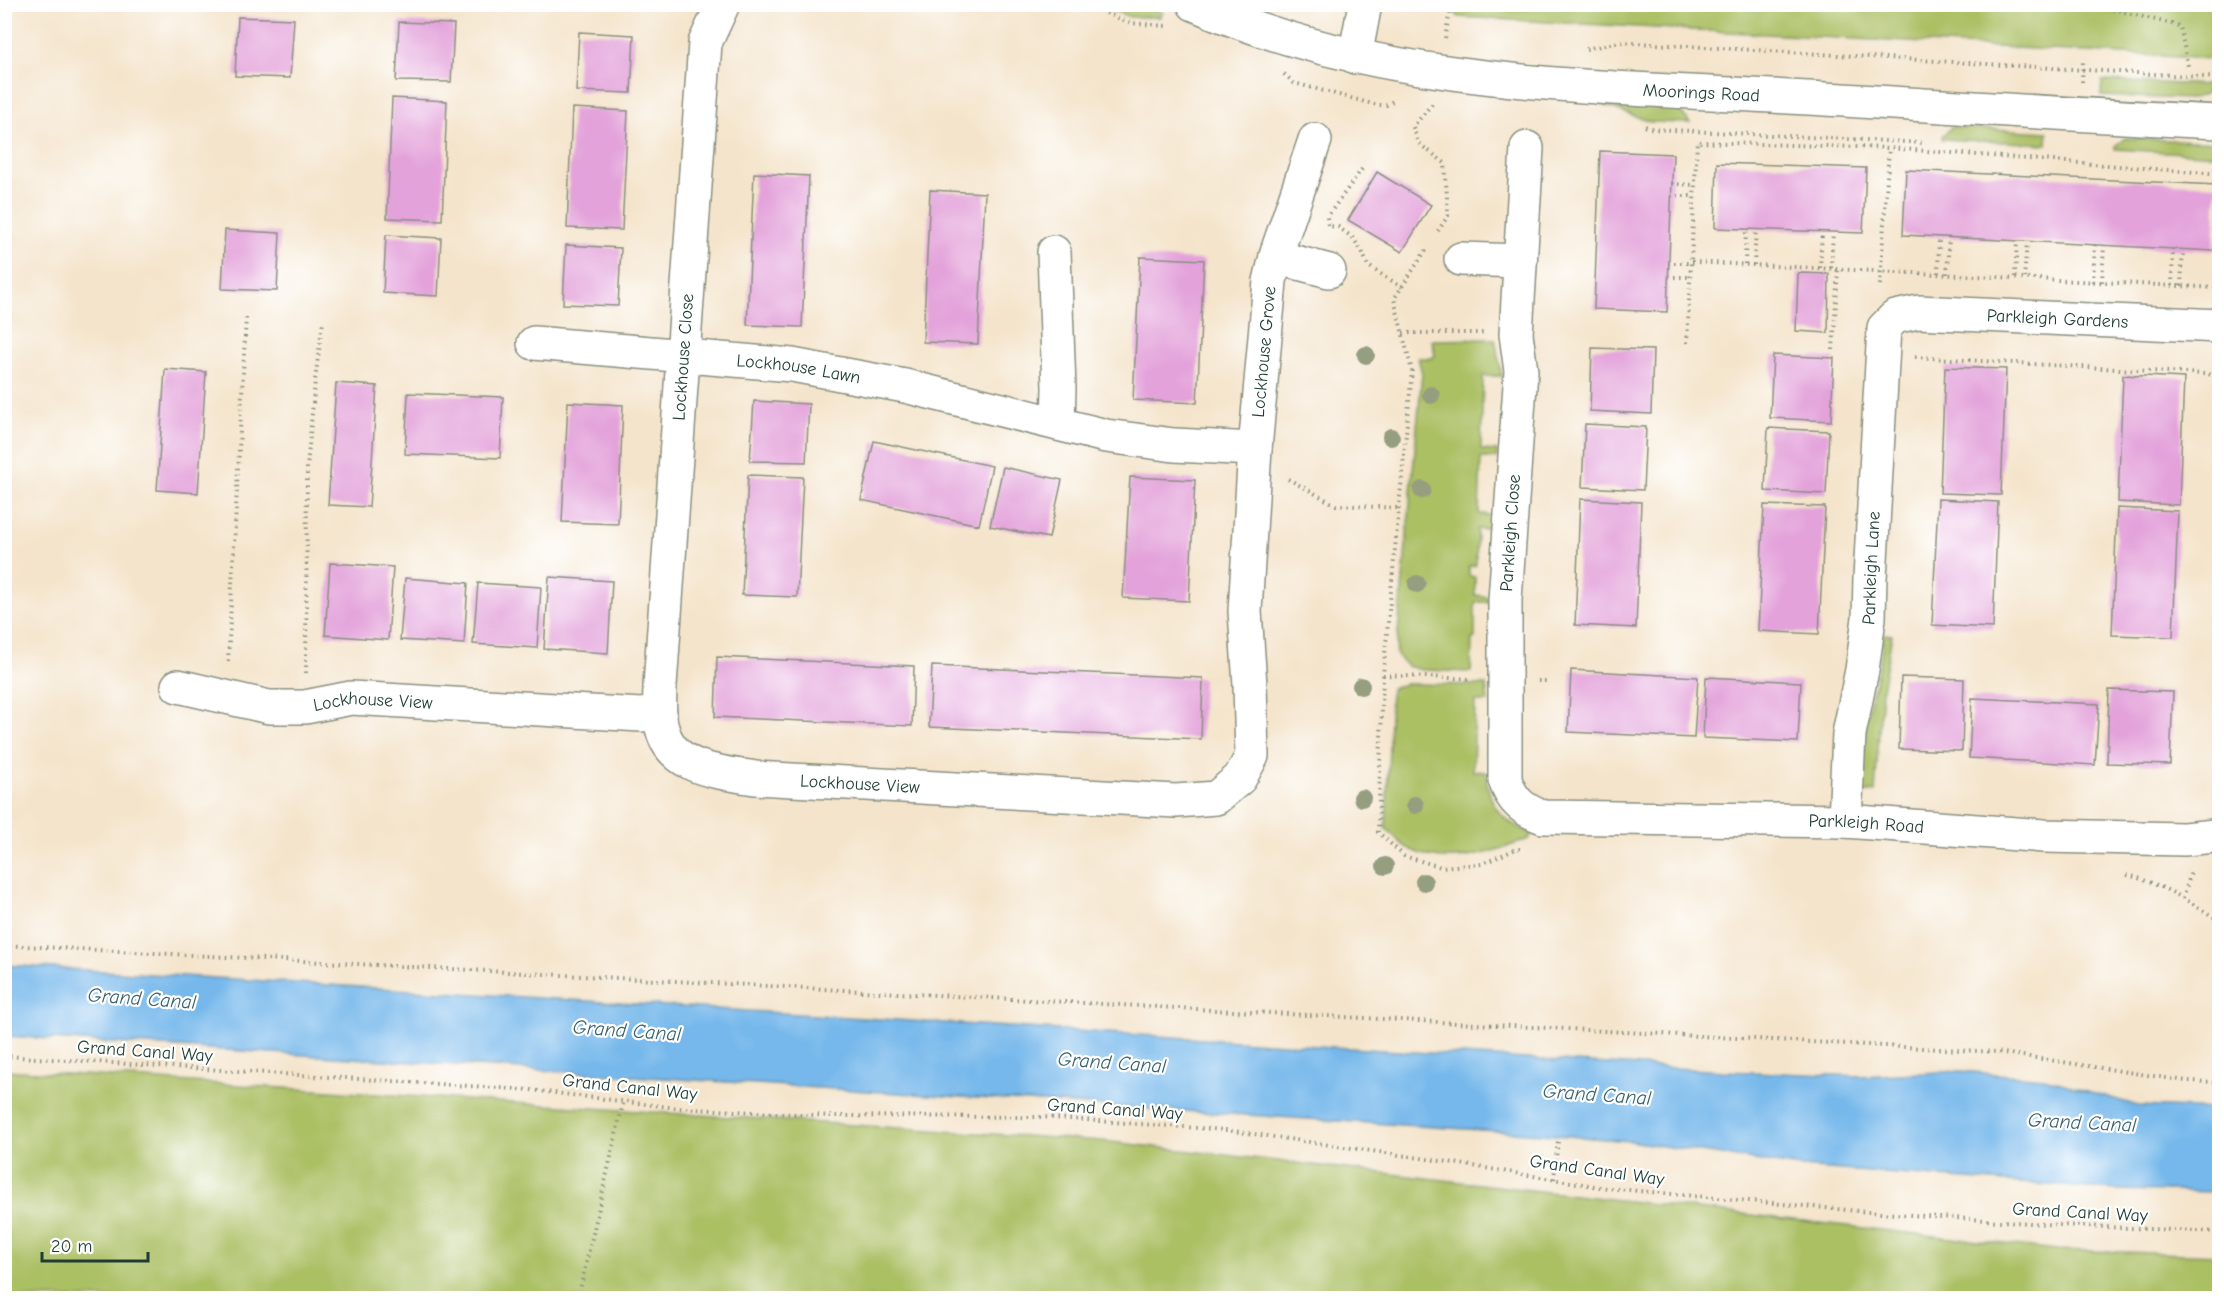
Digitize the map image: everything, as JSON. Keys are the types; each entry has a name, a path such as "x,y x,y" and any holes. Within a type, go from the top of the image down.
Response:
{"street":[{"name":"Lockhouse Close","path":"660,713 705,43 723,4"},
{"name":"Moorings Road","path":"1194,4 1237,23 1354,57 1461,75 1582,86 2220,122"},
{"path":"1354,57 1365,4"},
{"name":"Lockhouse Grove","path":"1254,460 1270,281 1315,140"},
{"name":"Parkleigh Close","path":"1517,804 1509,793 1505,780 1505,600 1521,371 1516,334 1527,148"},
{"path":"1054,252 1059,388 1058,424"},
{"path":"1276,257 1329,271"},
{"path":"1461,259 1519,261"},
{"name":"Parkleigh Gardens","path":"1894,317 1918,312 2220,326"},
{"name":"Parkleigh Lane","path":"1845,822 1849,734 1862,670 1869,618 1884,328 1894,317"},
{"name":"Lockhouse Lawn","path":"534,343 792,365 905,386 1106,436 1174,445 1254,460"},
{"name":"Lockhouse View","path":"178,687 269,707 305,707 351,698 641,715 660,713 667,743 681,759 707,770 755,778 1176,801 1216,798 1240,778 1252,756 1245,611 1254,460"},
{"name":"Parkleigh Road","path":"1517,804 1543,817 1845,822 2044,836 2184,839 2215,836 2220,833"}],"path":[{"path":"2092,4 2180,26 2188,66"},
{"path":"1575,51 1620,42 2220,78"},
{"path":"1434,102 1413,128 1418,143 1445,163 1448,216 1437,234"},
{"path":"1687,343 1697,142 1889,148 2220,174"},
{"path":"1889,148 1880,291 1881,299 1894,317"},
{"path":"1362,169 1327,217 1328,226 1338,227 1352,237 1362,251 1368,266 1402,287"},
{"path":"1672,184 1695,185"},
{"path":"1671,196 1694,196"},
{"path":"1745,264 1746,229"},
{"path":"1754,265 1756,229"},
{"path":"1821,268 1822,232"},
{"path":"1831,268 1833,232"},
{"path":"1938,273 1939,237"},
{"path":"1947,274 1949,237"},
{"path":"2015,277 2017,241"},
{"path":"2024,278 2027,242"},
{"path":"1431,243 1394,299 1412,371 1383,675 1378,832 1404,856 1441,867 1482,864 1516,849 1533,849"},
{"path":"2093,282 2095,245"},
{"path":"2102,282 2104,245"},
{"path":"2172,286 2173,249"},
{"path":"2181,286 2183,249"},
{"path":"1668,263 1838,268 2220,288"},
{"path":"1833,351 1838,268"},
{"path":"1668,277 1691,277"},
{"path":"226,698 246,316"},
{"path":"305,707 307,468 323,321"},
{"path":"1402,333 1492,333"},
{"path":"1914,357 2220,375"},
{"path":"1254,460 1336,504 1398,508"},
{"path":"1383,675 1483,679"},
{"path":"2125,875 2146,879 2220,921"},
{"path":"4,945 1997,1052 2186,1081 2220,1083"},
{"name":"Grand Canal Way","path":"4,1056 519,1089 677,1107 832,1116 1041,1117 1226,1130 1607,1188 1880,1213 2060,1225 2220,1232"},
{"path":"578,1299 624,1100"},
{"path":"1554,1179 1558,1140"}],"green space":[{"path":"1099,5 1142,5 1163,13 1160,17 1130,17"},
{"path":"1446,5 2216,5 2213,59 1459,17"},
{"path":"2102,81 2211,85 2205,94 2192,99 2101,96"},
{"path":"1601,104 1678,108 1690,123 1651,122"},
{"path":"1952,127 2048,132 2047,144 1942,139 1942,136"},
{"path":"2125,138 2219,142 2219,155 2115,149 2115,146"},
{"path":"1495,339 1502,376 1483,376 1481,450 1497,451 1497,458 1481,458 1479,514 1493,515 1493,528 1477,529 1476,565 1469,566 1469,576 1475,577 1475,595 1488,597 1488,602 1475,602 1475,638 1472,639 1471,672 1423,670 1407,666 1396,654 1422,373 1418,358 1432,358 1435,355 1432,340"},
{"path":"1884,634 1892,635 1882,690 1875,792 1861,792 1866,720"},
{"path":"1405,684 1486,685 1488,702 1475,702 1473,771 1486,772 1490,794 1498,811 1504,818 1521,829 1532,833 1529,839 1485,853 1441,858 1411,850 1386,828 1391,689"},
{"path":"5,1070 1102,1141 2057,1250 2219,1255 2219,1298 5,1298"}],"water":[{"name":"Grand Canal","path":"4,965 1723,1071 1861,1076 1961,1071 2044,1078 2138,1106 2219,1109 2219,1192 2118,1190 1801,1167 1630,1141 1543,1134 5,1036"}],"building":[{"path":"238,17 294,19 290,78 235,76"},
{"path":"399,22 454,24 451,82 396,81"},
{"path":"579,32 634,35 631,93 576,91"},
{"path":"392,98 447,101 442,220 387,218"},
{"path":"572,108 628,111 622,230 567,228"},
{"path":"1600,151 1673,154 1667,312 1594,309"},
{"path":"1717,163 1866,168 1863,233 1715,228"},
{"path":"1906,170 2217,185 2214,251 1903,235"},
{"path":"1377,172 1431,205 1402,252 1348,220"},
{"path":"754,173 809,176 802,327 747,325"},
{"path":"930,190 985,193 978,344 923,342"},
{"path":"225,230 280,233 277,291 222,289"},
{"path":"386,235 441,238 438,296 383,293"},
{"path":"566,245 621,248 618,306 563,304"},
{"path":"1140,257 1204,260 1197,403 1133,400"},
{"path":"1798,273 1829,274 1828,333 1796,331"},
{"path":"1592,348 1653,350 1651,414 1590,411"},
{"path":"1773,355 1834,358 1831,421 1770,418"},
{"path":"1945,367 2006,369 2001,495 1940,493"},
{"path":"165,369 206,372 198,493 157,490"},
{"path":"2123,375 2184,378 2179,505 2118,502"},
{"path":"336,383 377,386 369,507 328,505"},
{"path":"408,393 503,397 500,458 405,454"},
{"path":"754,401 809,404 806,462 750,461"},
{"path":"568,402 623,405 618,524 562,522"},
{"path":"1585,424 1646,427 1643,490 1582,487"},
{"path":"1768,428 1829,431 1826,494 1765,491"},
{"path":"874,441 992,466 979,525 861,500"},
{"path":"1003,467 1062,480 1049,538 990,526"},
{"path":"748,475 803,477 797,597 742,595"},
{"path":"1130,477 1195,480 1189,601 1123,598"},
{"path":"1580,499 1641,502 1636,628 1575,625"},
{"path":"1938,499 1998,502 1993,628 1932,625"},
{"path":"1764,505 1825,507 1819,634 1758,631"},
{"path":"2117,508 2178,511 2173,637 2112,635"},
{"path":"330,563 393,567 388,640 325,635"},
{"path":"549,577 612,581 608,653 544,649"},
{"path":"405,578 468,583 464,644 400,640"},
{"path":"478,583 541,587 537,648 473,644"},
{"path":"717,657 914,666 912,726 715,717"},
{"path":"932,666 1203,678 1201,739 929,727"},
{"path":"1571,670 1698,677 1694,738 1568,732"},
{"path":"1706,677 1801,682 1798,742 1703,738"},
{"path":"1901,677 1964,679 1962,751 1899,749"},
{"path":"2109,690 2173,692 2170,765 2107,763"},
{"path":"1972,698 2099,704 2095,765 1969,758"}]}
